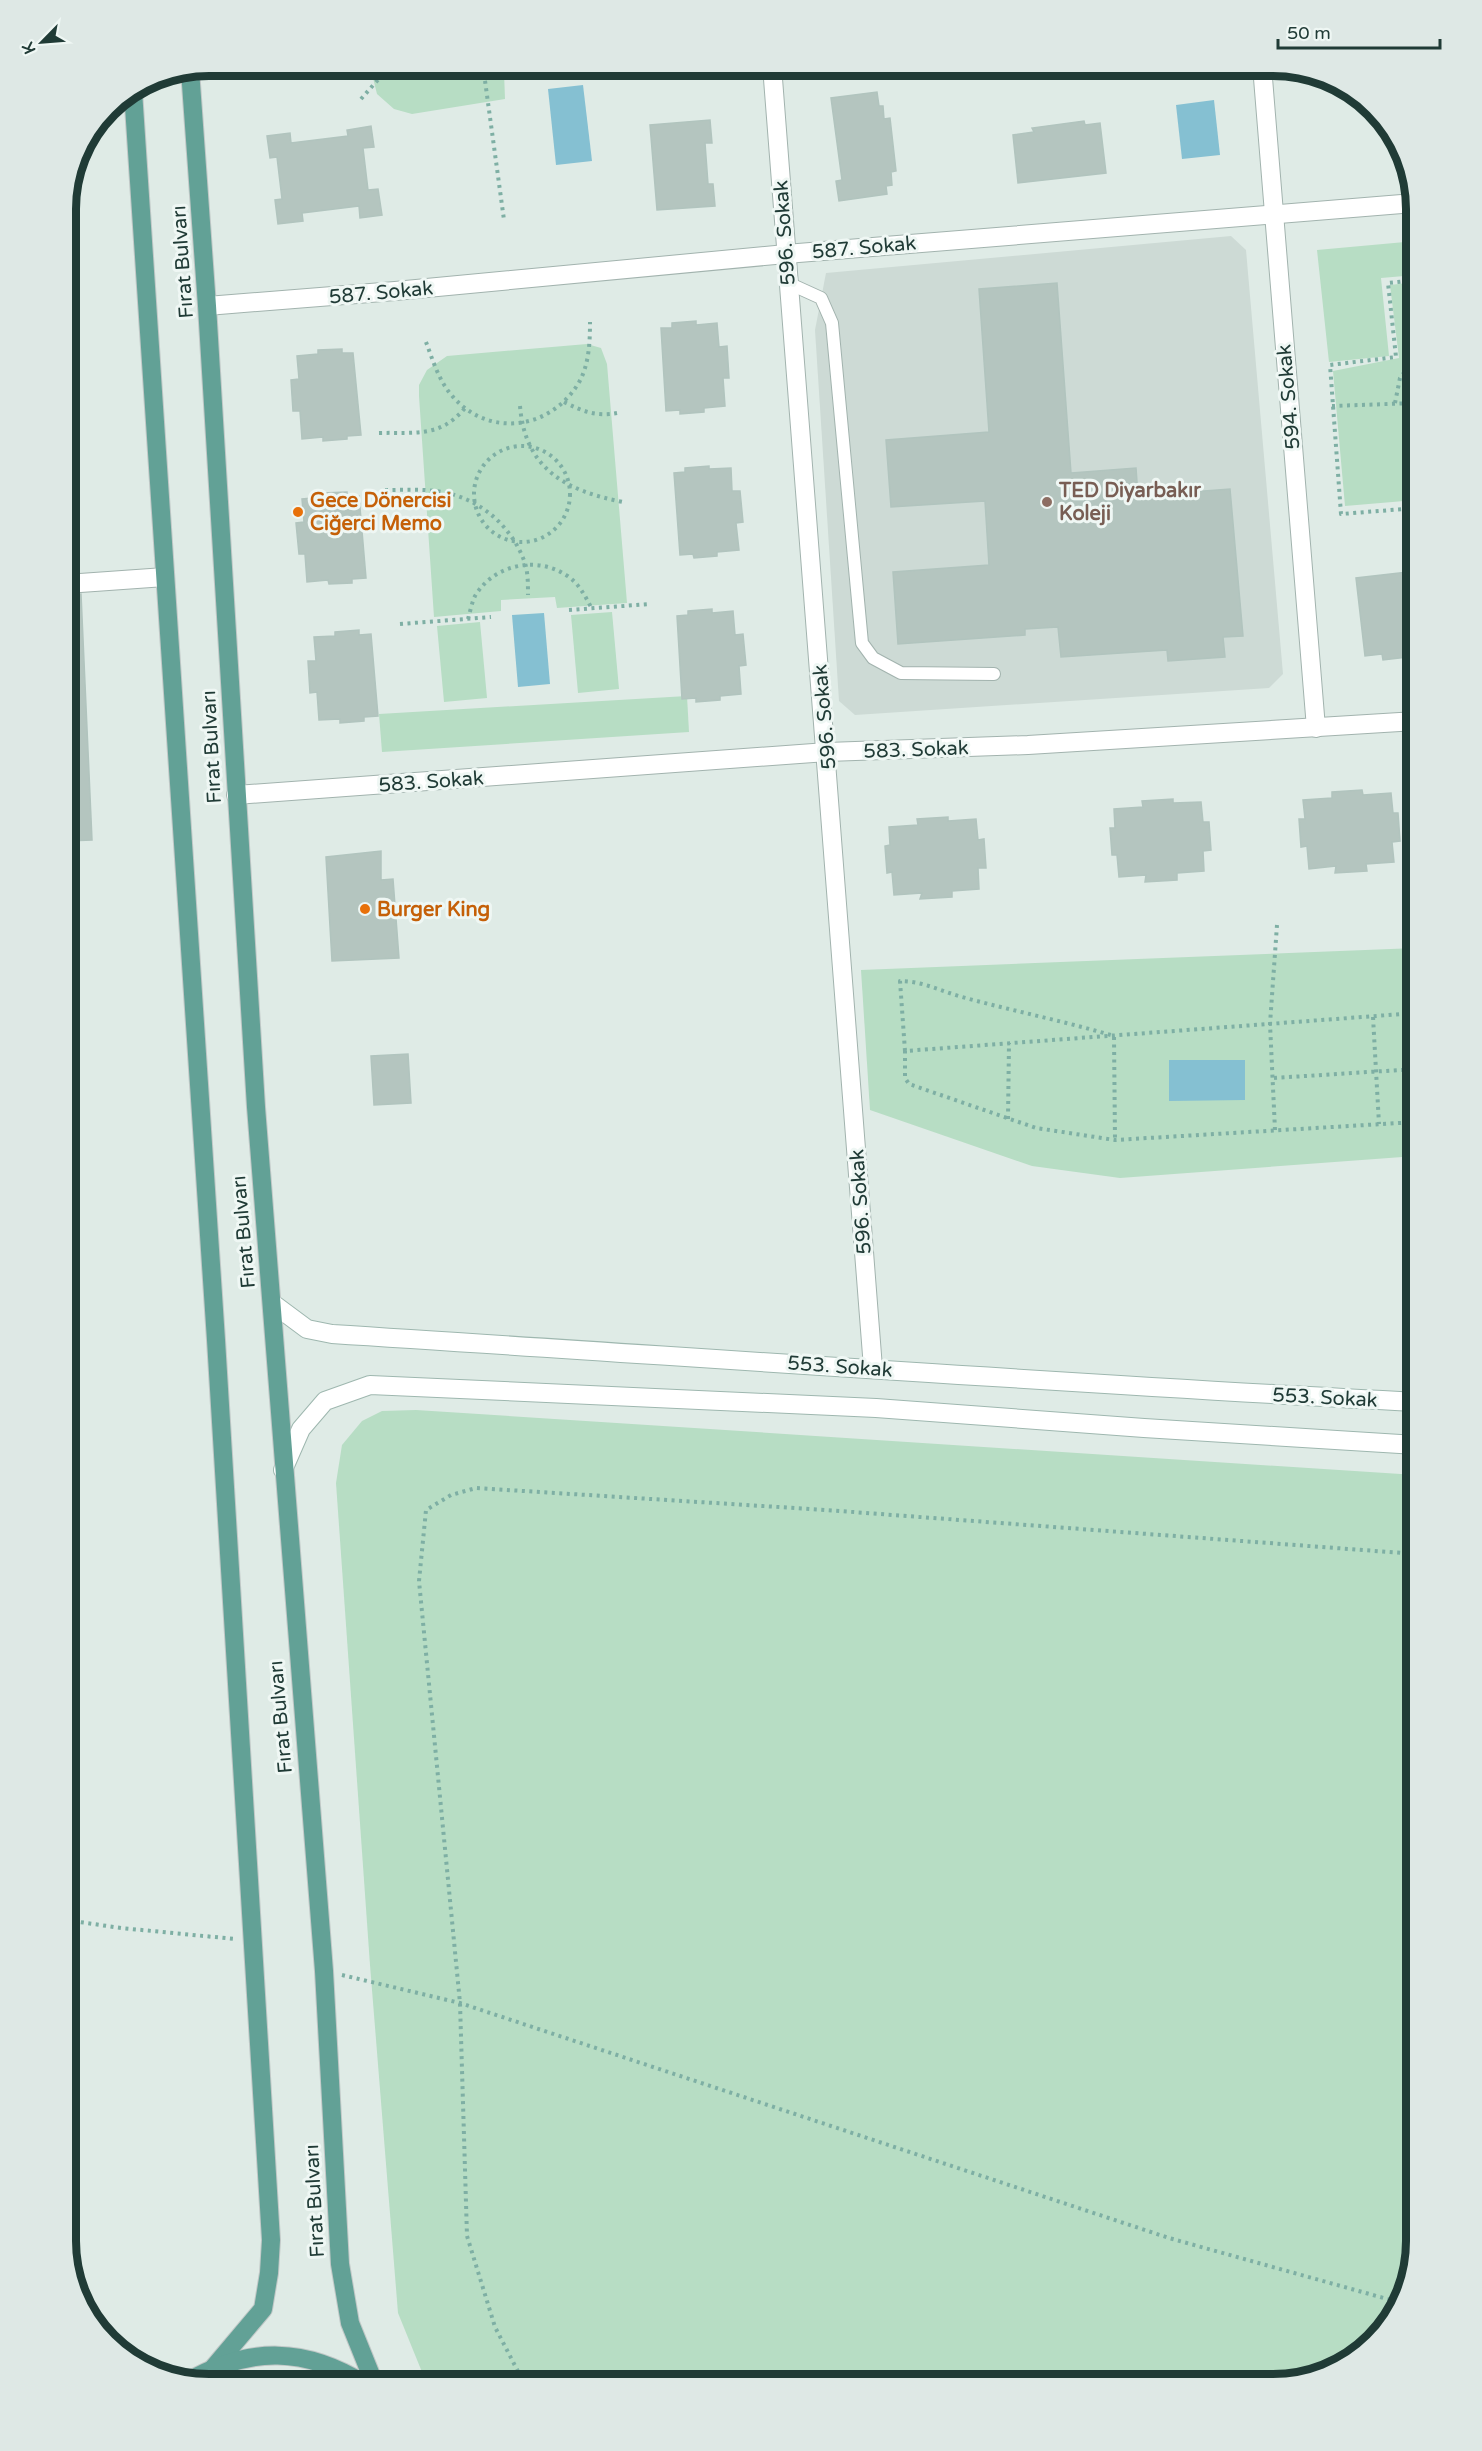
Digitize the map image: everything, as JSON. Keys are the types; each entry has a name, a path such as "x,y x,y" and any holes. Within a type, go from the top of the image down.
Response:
{"main road":[{"name":"Fırat Bulvarı","path":"191,78 207,306 256,1107 324,1971 340,2264 350,2323 371,2374"},
{"name":"Fırat Bulvarı","path":"134,101 254,1941 271,2240 269,2273 263,2308 214,2367"},
{"path":"202,2374 214,2367 256,2356 299,2357 341,2369 349,2374"}],"street":[{"name":"596. Sokak","path":"773,77 873,1368"},
{"name":"594. Sokak","path":"1263,77 1316,728"},
{"name":"587. Sokak","path":"207,306 406,290 786,254 1405,204"},
{"path":"77,583 165,577"},
{"name":"583. Sokak","path":"236,795 827,752 1028,746 1406,722"},
{"name":"553. Sokak","path":"272,1303 308,1329 332,1334 873,1368 1119,1387 1406,1401"},
{"path":"283,1470 301,1429 325,1401 370,1385 876,1408 1406,1444"}],"lane":[{"path":"788,283 821,298 831,323 862,643 873,658 901,673 994,674"}],"path":[{"path":"361,99 380,77"},
{"path":"484,77 504,220"},
{"path":"1406,281 1388,283 1396,357 1330,365 1341,514 1406,509"},
{"path":"426,342 448,392 465,408 494,422 521,423 534,421 549,414 564,402 578,384 585,368 590,340 590,322"},
{"path":"1395,403 1400,378 1406,370"},
{"path":"564,402 593,414 604,416 617,413"},
{"path":"1332,406 1406,403"},
{"path":"520,406 521,423 530,446 555,477 570,487 596,497 623,502"},
{"path":"379,433 442,428 454,421 465,408"},
{"path":"530,446 552,455 563,467 570,487 571,499 567,514 557,528 544,538 516,542 497,536 485,525 477,511 475,480 482,466 493,455 507,447 530,446"},
{"path":"385,490 437,491 475,501 498,520 516,542 525,564 528,595"},
{"path":"468,619 475,596 489,581 502,572 525,564 545,566 568,576 581,589 592,609"},
{"path":"569,610 650,604"},
{"path":"400,624 491,617"},
{"path":"1275,1130 1270,1024 1277,925"},
{"path":"1114,1036 1063,1021 962,997 912,981 900,981 905,1078 909,1084 1035,1128 1115,1140 1406,1123"},
{"path":"905,1051 1406,1014"},
{"path":"1373,1017 1379,1124"},
{"path":"1114,1036 1115,1140"},
{"path":"1008,1119 1009,1043"},
{"path":"1274,1078 1406,1070"},
{"path":"519,2374 495,2327 467,2236 460,2003 419,1581 426,1510 451,1495 476,1488 826,1510 1406,1553"},
{"path":"77,1922 254,1941"},
{"path":"324,1971 460,2003 1169,2238 1391,2300"}],"shaded area":[{"name":"TED Diyarbakır Koleji","path":"1231,236 1246,250 1283,674 1269,688 855,715 839,701 815,330 826,273"}],"green space":[{"path":"373,77 504,77 505,99 412,114 394,109 377,94"},
{"path":"1406,242 1406,276 1381,278 1389,356 1329,362 1317,250"},
{"path":"1406,283 1406,501 1345,506 1333,371 1399,358 1390,285"},
{"path":"587,344 601,348 607,364 627,603 557,608 555,597 501,600 501,611 434,617 419,396 419,385 427,370 447,356"},
{"path":"612,612 619,689 578,693 571,615"},
{"path":"480,622 487,698 444,702 437,626"},
{"path":"687,696 689,732 382,752 379,714"},
{"path":"1406,948 1406,1157 1120,1178 1032,1166 870,1110 861,970"},
{"path":"416,1410 1406,1474 1406,2242 1401,2276 1395,2292 1388,2308 1373,2329 1360,2342 1331,2361 1307,2370 1273,2374 423,2374 398,2313 370,1965 336,1483 342,1445 362,1421 382,1411"}],"water":[{"path":"583,85 592,161 556,165 548,89"},
{"path":"1214,100 1220,155 1182,159 1176,105"},
{"path":"544,613 550,684 518,687 512,615"},
{"path":"1169,1060 1245,1060 1245,1100 1169,1101"}],"building":[{"path":"877,92 879,106 883,106 884,119 890,118 896,171 891,172 892,185 886,186 887,194 839,201 836,181 842,180 831,98"},
{"path":"710,120 712,143 705,143 708,184 713,184 715,206 657,210 650,125"},
{"path":"1084,121 1085,125 1100,123 1106,173 1018,183 1013,135 1034,132 1032,128"},
{"path":"371,126 374,147 363,148 368,190 378,189 382,215 360,218 359,206 302,213 303,221 278,224 275,200 282,199 277,157 270,158 267,136 290,133 291,143 348,136 347,130"},
{"path":"1057,283 1071,473 1136,468 1138,496 1230,489 1243,636 1223,637 1225,657 1168,661 1167,650 1061,657 1058,627 1025,629 1025,635 898,644 893,572 989,565 985,501 891,507 886,440 989,432 979,289"},
{"path":"696,321 696,325 717,323 719,347 727,346 729,378 723,378 725,406 704,408 704,412 680,414 680,410 666,411 661,328 672,328 672,323"},
{"path":"342,349 342,353 353,353 361,435 323,441 323,437 302,439 300,411 293,411 291,380 299,379 297,356 318,354 318,350"},
{"path":"709,466 709,469 731,468 732,491 740,491 743,522 736,523 739,550 717,552 717,556 694,558 693,554 680,555 674,473 685,472 685,468"},
{"path":"347,492 347,497 359,496 366,578 352,579 352,583 329,584 328,580 307,582 305,554 299,554 296,523 304,522 302,499 324,497 323,493"},
{"path":"1406,572 1406,657 1383,660 1382,654 1365,656 1356,578"},
{"path":"77,594 81,594 92,840 77,841"},
{"path":"712,609 712,613 733,611 735,635 743,634 746,665 739,666 741,694 720,696 720,700 696,702 696,698 682,699 677,616 688,615 688,611"},
{"path":"359,630 359,635 371,634 378,716 364,717 364,721 340,723 340,719 319,720 317,692 310,693 308,661 316,661 314,637 335,636 335,632"},
{"path":"1362,790 1363,795 1391,793 1393,813 1398,813 1400,841 1392,842 1394,862 1366,864 1367,871 1335,873 1336,866 1309,869 1307,846 1301,847 1299,819 1305,819 1303,800 1332,798 1332,792"},
{"path":"1173,799 1173,803 1201,802 1203,822 1209,822 1211,850 1203,851 1204,871 1177,873 1177,880 1145,882 1146,875 1119,877 1117,855 1112,855 1110,828 1115,828 1114,809 1143,807 1142,801"},
{"path":"948,817 948,821 976,819 978,840 984,839 986,868 978,868 979,889 952,891 952,897 920,899 922,893 894,895 892,872 887,873 885,846 890,845 889,827 918,825 917,819"},
{"path":"381,851 381,880 393,879 399,958 332,961 326,857"},
{"path":"408,1054 411,1103 374,1105 371,1056"}],"place":[{"name":"TED Diyarbakır Koleji","path":"1047,502"},
{"name":"Gece Dönercisi Ciğerci Memo","path":"298,512"},
{"name":"Burger King","path":"365,909"}]}
